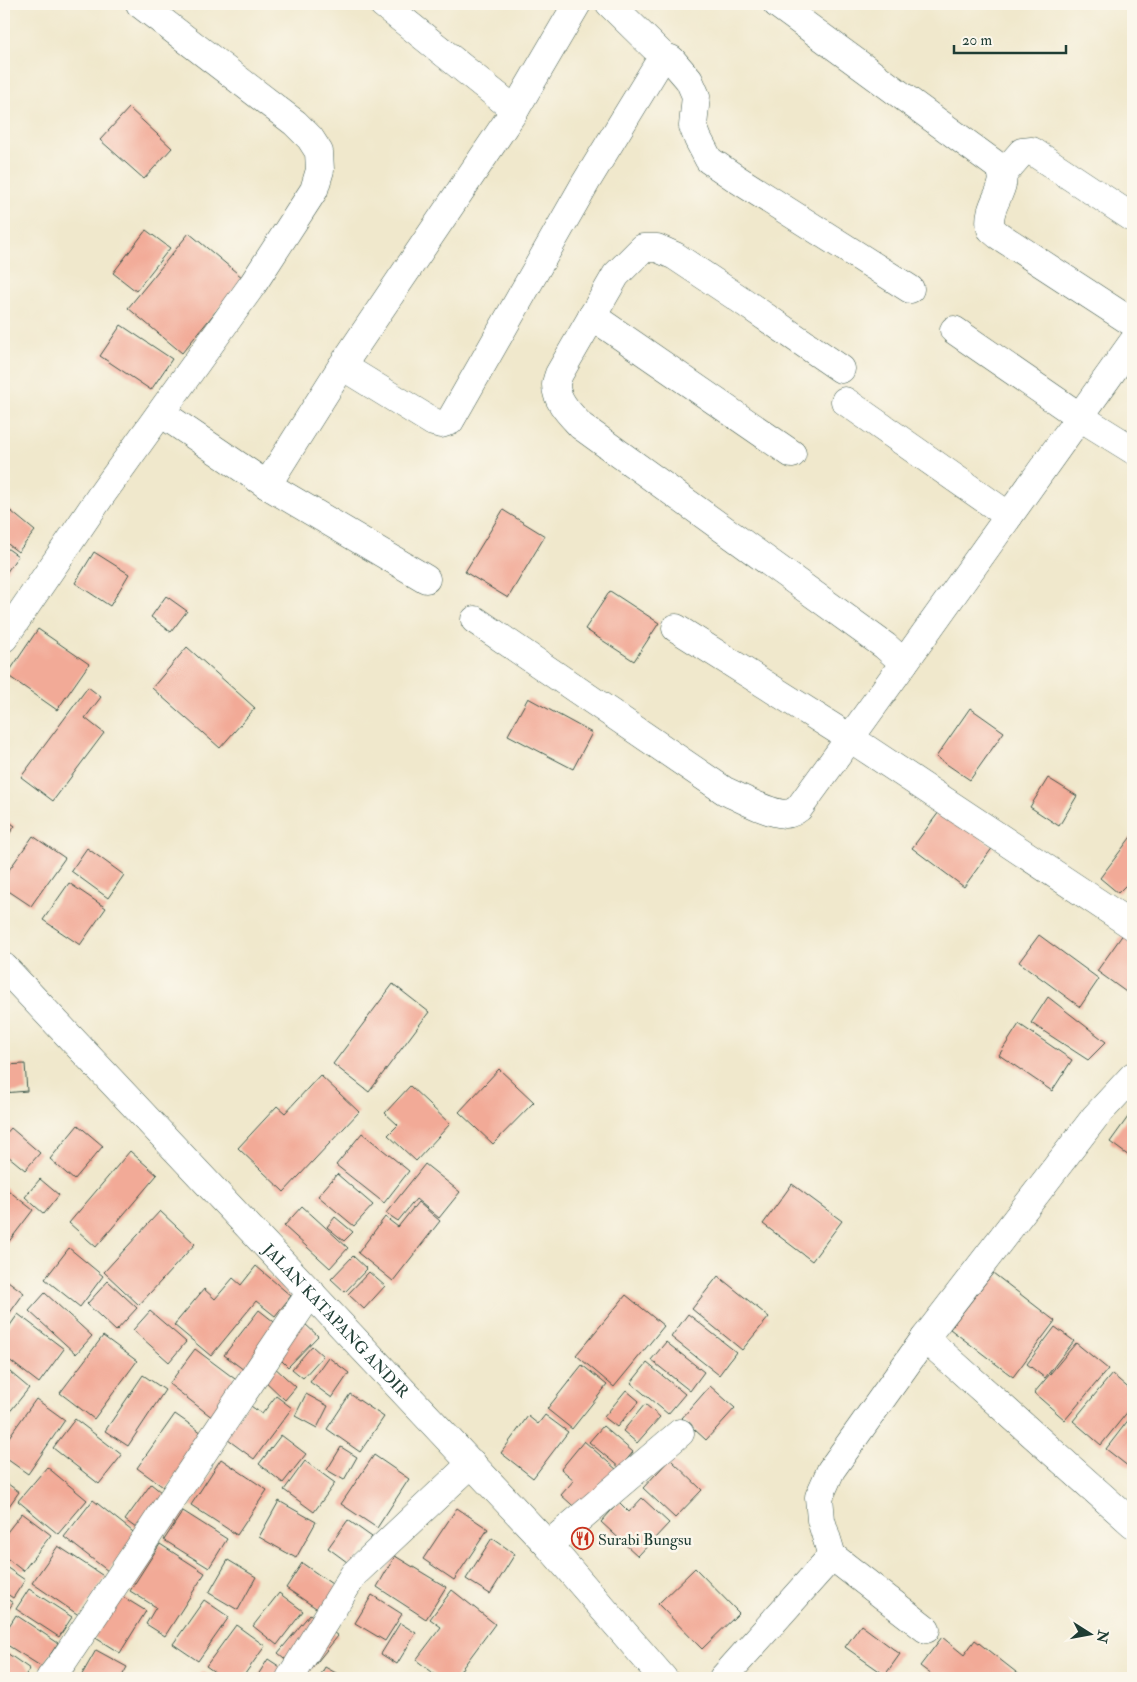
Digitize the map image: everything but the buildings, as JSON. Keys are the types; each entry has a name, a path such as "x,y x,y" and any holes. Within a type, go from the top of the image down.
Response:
{"street":[{"path":"4,638 100,497 253,284 314,190 320,170 319,152 310,138 295,123 140,4"},
{"path":"383,4 515,110"},
{"path":"268,485 342,366 515,110 577,4"},
{"path":"610,4 664,56 671,59 689,80 696,96 693,126 709,160 910,289"},
{"path":"777,4 1000,167 1003,181 989,214 991,229 1133,323"},
{"path":"342,366 433,422 441,424 450,421 586,182 664,56"},
{"path":"1003,174 1022,152 1032,151 1133,218"},
{"path":"841,369 675,256 657,248 643,248 616,275 559,374 556,386 566,410 581,426 886,646 904,663"},
{"path":"592,316 792,454"},
{"path":"954,330 1080,417 1133,450"},
{"path":"475,620 725,791 760,807 785,814 793,812 799,808 850,738 1133,342"},
{"path":"844,401 1009,516"},
{"path":"161,413 268,485 426,579"},
{"path":"676,628 850,738 1133,926"},
{"name":"JALAN KATAPANG ANDIR","path":"4,967 472,1463 548,1545 663,1678"},
{"path":"926,1629 832,1556 821,1520 819,1497 831,1470 925,1338 1095,1117 1133,1076"},
{"path":"50,1678 64,1660 311,1292"},
{"path":"925,1338 1133,1524"},
{"path":"548,1545 680,1433"},
{"path":"290,1678 354,1574 472,1463"},
{"path":"724,1678 832,1556"}],"place":[{"name":"Surabi Bungsu","path":"582,1539"}]}
